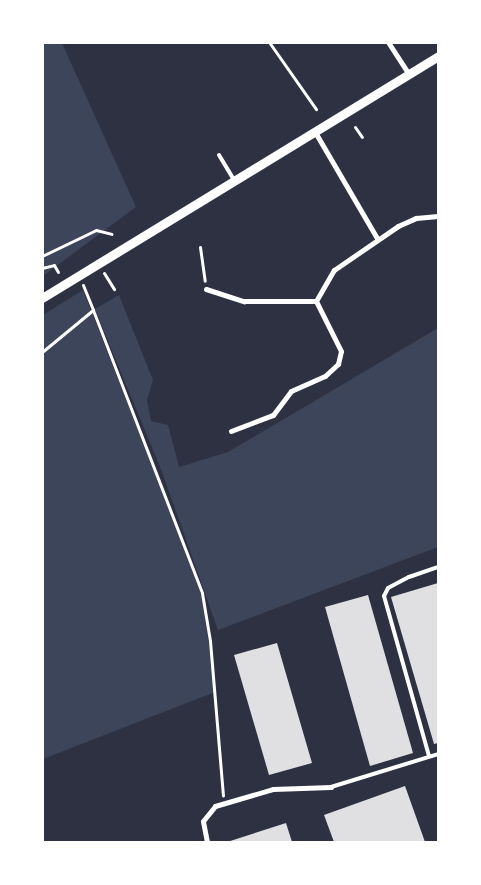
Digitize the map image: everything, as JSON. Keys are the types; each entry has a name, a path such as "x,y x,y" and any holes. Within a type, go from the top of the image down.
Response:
{"street":[{"path":"388,42 409,74"},
{"path":"42,298 438,56"},
{"path":"315,132 377,238"},
{"path":"316,301 334,270 377,238 416,218 438,216"},
{"path":"206,289 244,302 316,301"},
{"path":"231,432 273,415 291,391 325,376 338,364 341,351 316,301"},
{"path":"207,842 203,826 206,813 224,803 273,789 331,787"}],"lane":[{"path":"219,155 234,180"},
{"path":"429,756 384,596 388,588 409,576 438,567"},
{"path":"331,787 438,754"}],"path":[{"path":"269,42 316,109"},
{"path":"355,127 362,137"},
{"path":"42,256 76,237 96,230 112,234"},
{"path":"200,246 206,289"},
{"path":"42,268 54,265 58,272"},
{"path":"104,273 114,289"},
{"path":"79,275 202,593 210,641 224,803"},
{"path":"42,352 93,310"}],"shaded area":[{"path":"42,43 62,43 136,207 43,276"},
{"path":"83,290 202,593 215,692 43,759 43,315"},
{"path":"119,295 153,380 147,400 151,421 168,425 179,467 228,452 438,328 438,547 218,630 162,472 95,309"}],"building":[{"path":"438,583 438,743 434,744 391,597"},
{"path":"368,595 413,753 370,766 325,607"},
{"path":"277,643 312,763 269,775 234,655"},
{"path":"405,786 425,842 334,842 324,815"},
{"path":"286,823 292,842 227,842"}]}
